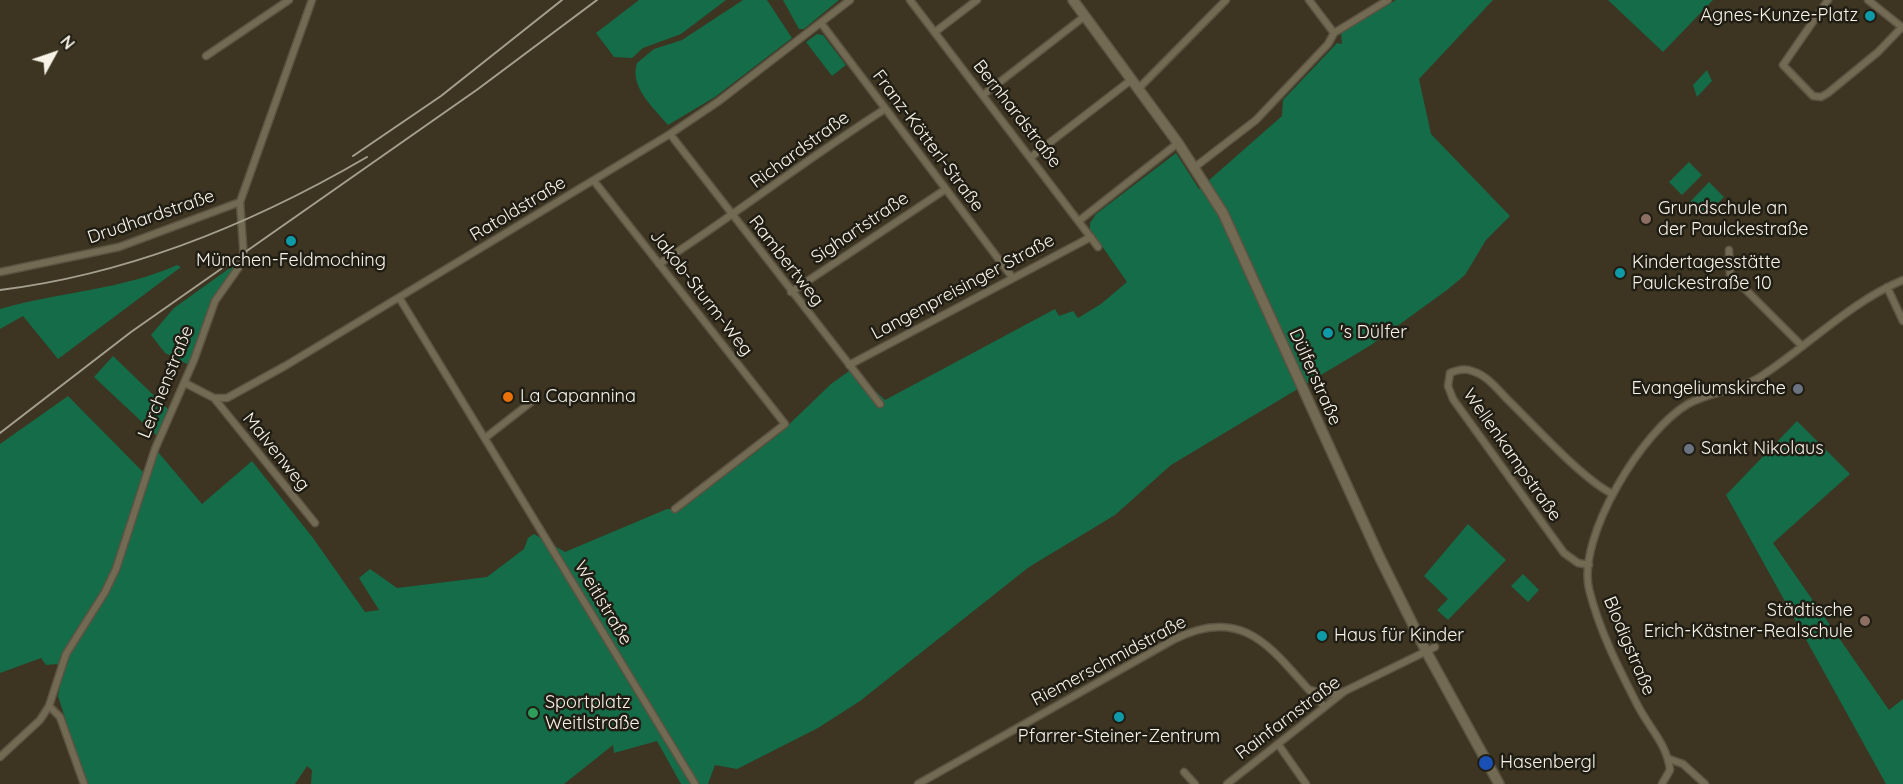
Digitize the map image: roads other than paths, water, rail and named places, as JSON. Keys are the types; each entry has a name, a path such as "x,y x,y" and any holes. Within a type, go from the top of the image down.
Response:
{"main road":[{"name":"Dülferstraße","path":"1073,0 1195,167 1234,234 1344,483 1499,784"}],"street":[{"path":"206,56 289,0"},
{"name":"Lerchenstraße","path":"0,757 40,720 49,706 66,654 105,592 116,568 155,449 185,383 215,301 244,260 240,202 312,0"},
{"name":"Ratoldstraße","path":"214,398 236,395 400,299 670,134 719,101 850,0"},
{"name":"Bernhardstraße","path":"910,0 1080,220 1098,247"},
{"path":"935,32 977,0"},
{"path":"1138,89 1226,0"},
{"path":"1309,0 1334,33"},
{"path":"1195,167 1256,120 1328,44 1334,33 1388,0"},
{"path":"1828,0 1783,65 1813,96 1821,97 1878,52 1903,28 1868,0"},
{"path":"982,95 1085,16"},
{"name":"Franz-Kötterl-Straße","path":"821,22 1012,277"},
{"path":"1031,157 1131,80"},
{"name":"Richardstraße","path":"659,264 733,216 810,159 885,109"},
{"name":"Rambertweg","path":"670,134 880,404"},
{"path":"1080,220 1178,143"},
{"name":"Jakob-Sturm-Weg","path":"594,181 785,424 675,509"},
{"name":"Sighartstraße","path":"791,292 946,189"},
{"name":"Drudhardstraße","path":"0,272 119,247 240,202"},
{"name":"Langenpreisinger Straße","path":"849,365 1091,237"},
{"path":"1729,250 1730,274 1802,346"},
{"name":"Blodigstraße","path":"1669,759 1640,709 1597,619 1588,586 1588,565 1597,532 1613,494 1641,450 1664,422 1689,404 1748,384 1887,287 1903,280"},
{"path":"1887,287 1903,321"},
{"name":"Weitlstraße","path":"400,299 695,784"},
{"name":"Wellenkampstraße","path":"1588,565 1571,560 1542,525 1453,399 1448,386 1450,374 1458,370 1472,370 1488,380 1559,449 1603,489 1613,494"},
{"path":"185,383 214,398"},
{"name":"Malvenweg","path":"214,398 315,523"},
{"path":"485,438 535,399"},
{"name":"Riemerschmidstraße","path":"918,784 1173,640 1206,628 1238,630 1262,640 1324,706"},
{"name":"Rainfarnstraße","path":"1227,784 1346,691 1430,649"},
{"path":"1307,689 1325,695 1346,691"},
{"path":"49,706 60,717 84,784"},
{"path":"1278,744 1306,784"},
{"path":"1662,784 1670,770 1669,759 1683,764 1705,784"},
{"path":"1184,772 1195,784"}],"railway":[{"path":"353,156 441,96 562,0"},
{"path":"0,433 131,332 478,89 597,0"},
{"path":"0,290 96,272 190,242 280,203 367,157"}],"place":[{"name":"Agnes-Kunze-Platz","path":"1870,16"},
{"name":"Grundschule an der Paulckestraße","path":"1646,219"},
{"name":"München-Feldmoching","path":"291,241"},
{"name":"Kindertagesstätte Paulckestraße 10","path":"1620,273"},
{"name":"'s Dülfer","path":"1328,333"},
{"name":"Evangeliumskirche","path":"1798,389"},
{"name":"La Capannina","path":"508,397"},
{"name":"Sankt Nikolaus","path":"1689,449"},
{"name":"Städtische Erich-Kästner-Realschule","path":"1865,621"},
{"name":"Haus für Kinder","path":"1322,636"},
{"name":"Sportplatz Weitlstraße","path":"533,713"},
{"name":"Pfarrer-Steiner-Zentrum","path":"1119,717"},
{"name":"Hasenbergl","path":"1486,763"}]}
